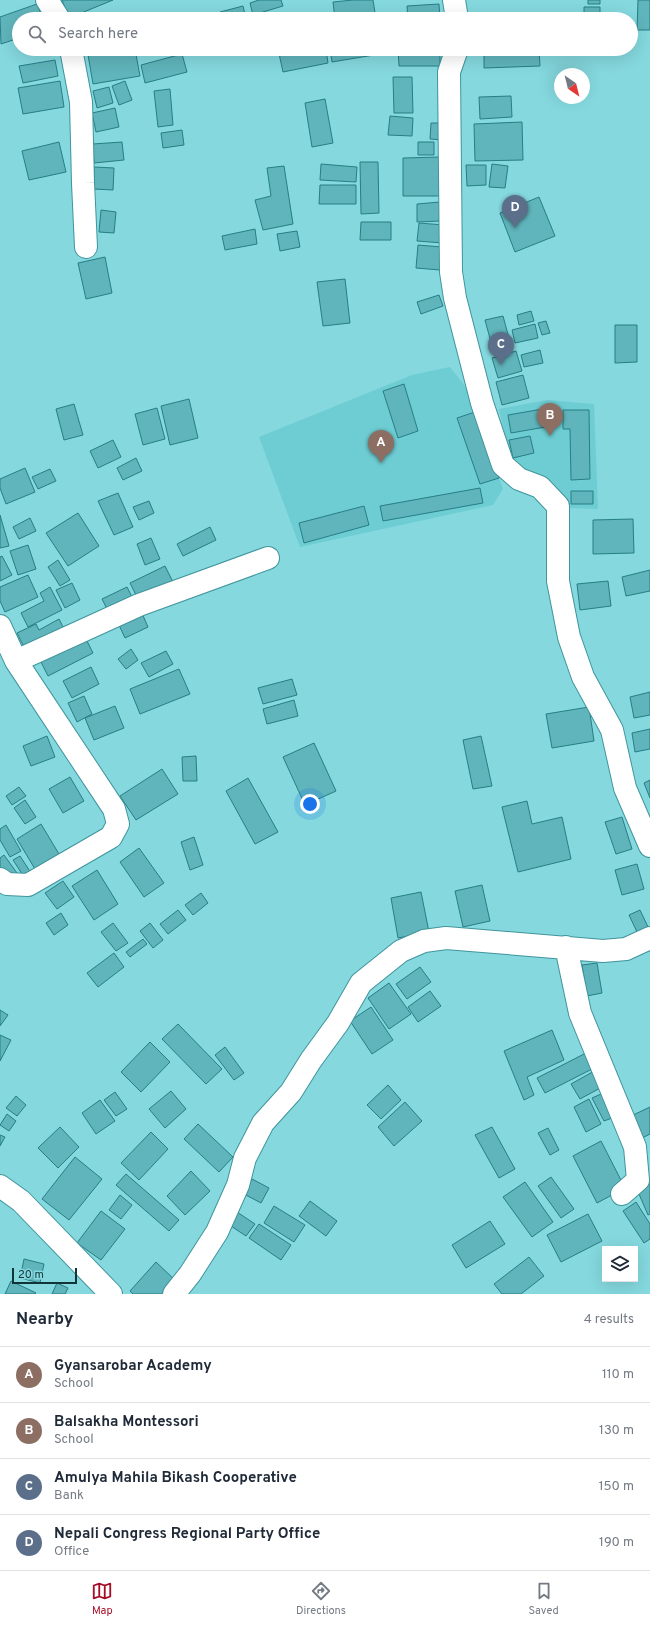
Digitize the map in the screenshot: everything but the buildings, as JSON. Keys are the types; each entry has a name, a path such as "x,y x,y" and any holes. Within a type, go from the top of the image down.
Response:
{"street":[{"path":"47,0 55,12"},
{"path":"454,0 456,12"},
{"path":"72,56 81,102 86,247"},
{"path":"455,56 449,72 451,272 455,298 482,403 503,465 518,479 540,487 558,506 558,581 569,637 584,677 612,730 625,788 650,846"},
{"path":"16,661 139,605 268,558"},
{"path":"0,626 16,661 114,809 118,824 111,836 51,870 28,885 7,884 0,878"},
{"path":"174,1294 190,1274 217,1232 238,1185 245,1158 263,1123 291,1092 311,1060 338,1022 361,983 401,951 424,941 446,938 566,946 603,951 626,949 650,938"},
{"path":"566,946 580,1013 635,1147 638,1180 622,1194"},
{"path":"0,1186 21,1201 111,1294"}],"shaded area":[{"path":"450,367 472,395 475,412 503,489 493,505 300,547 259,437 412,375"},
{"path":"547,400 594,404 598,509 568,508 559,490 539,482 511,463 499,409"}],"place":[{"name":"Nepali Congress Regional Party Office","path":"515,228"},
{"name":"Amulya Mahila Bikash Cooperative","path":"501,365"},
{"name":"Balsakha Montessori","path":"550,436"},
{"name":"Gyansarobar Academy","path":"381,463"}]}
